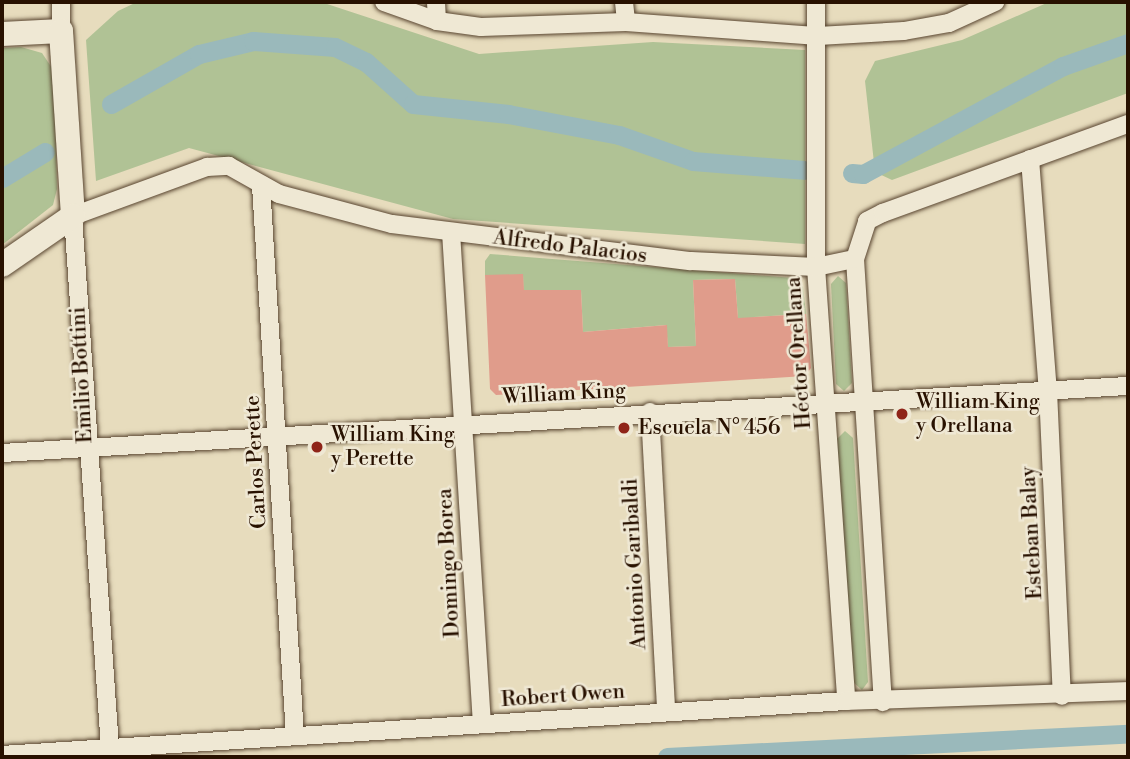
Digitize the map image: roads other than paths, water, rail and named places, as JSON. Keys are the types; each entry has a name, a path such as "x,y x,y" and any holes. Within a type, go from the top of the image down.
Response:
{"street":[{"name":"Emilio Bottini","path":"61,2 86,447 110,748"},
{"path":"384,2 437,21 481,27 626,22 818,36 949,23 995,2"},
{"path":"436,2 437,21"},
{"path":"624,2 626,22"},
{"name":"Héctor Orellana","path":"816,2 816,267 846,701"},
{"path":"2,34 61,31"},
{"path":"883,702 855,258 867,221 1128,124"},
{"name":"Esteban Balay","path":"1030,159 1048,391 1062,696"},
{"name":"Alfredo Palacios","path":"2,265 73,216 206,167 229,166 261,185 357,216 451,232 691,261 816,267 855,258"},
{"name":"Carlos Perette","path":"261,185 295,736"},
{"name":"Domingo Borea","path":"451,232 482,724"},
{"name":"William King","path":"2,453 277,434 1128,386"},
{"name":"Antonio Garibaldi","path":"650,412 666,712"},
{"name":"Robert Owen","path":"2,755 846,701 1062,696 1128,691"}],"waterway":[{"path":"111,104 199,54 253,41 335,47 366,62 413,104 508,114 619,135 693,161 804,170"},
{"path":"852,173 863,174 1063,66 1128,43"},
{"path":"2,178 45,152"},
{"path":"667,757 1128,734"}],"place":[{"name":"William King y Orellana","path":"902,414"},
{"name":"Escuela N° 456","path":"624,428"},
{"name":"William King y Perette","path":"317,447"}]}
